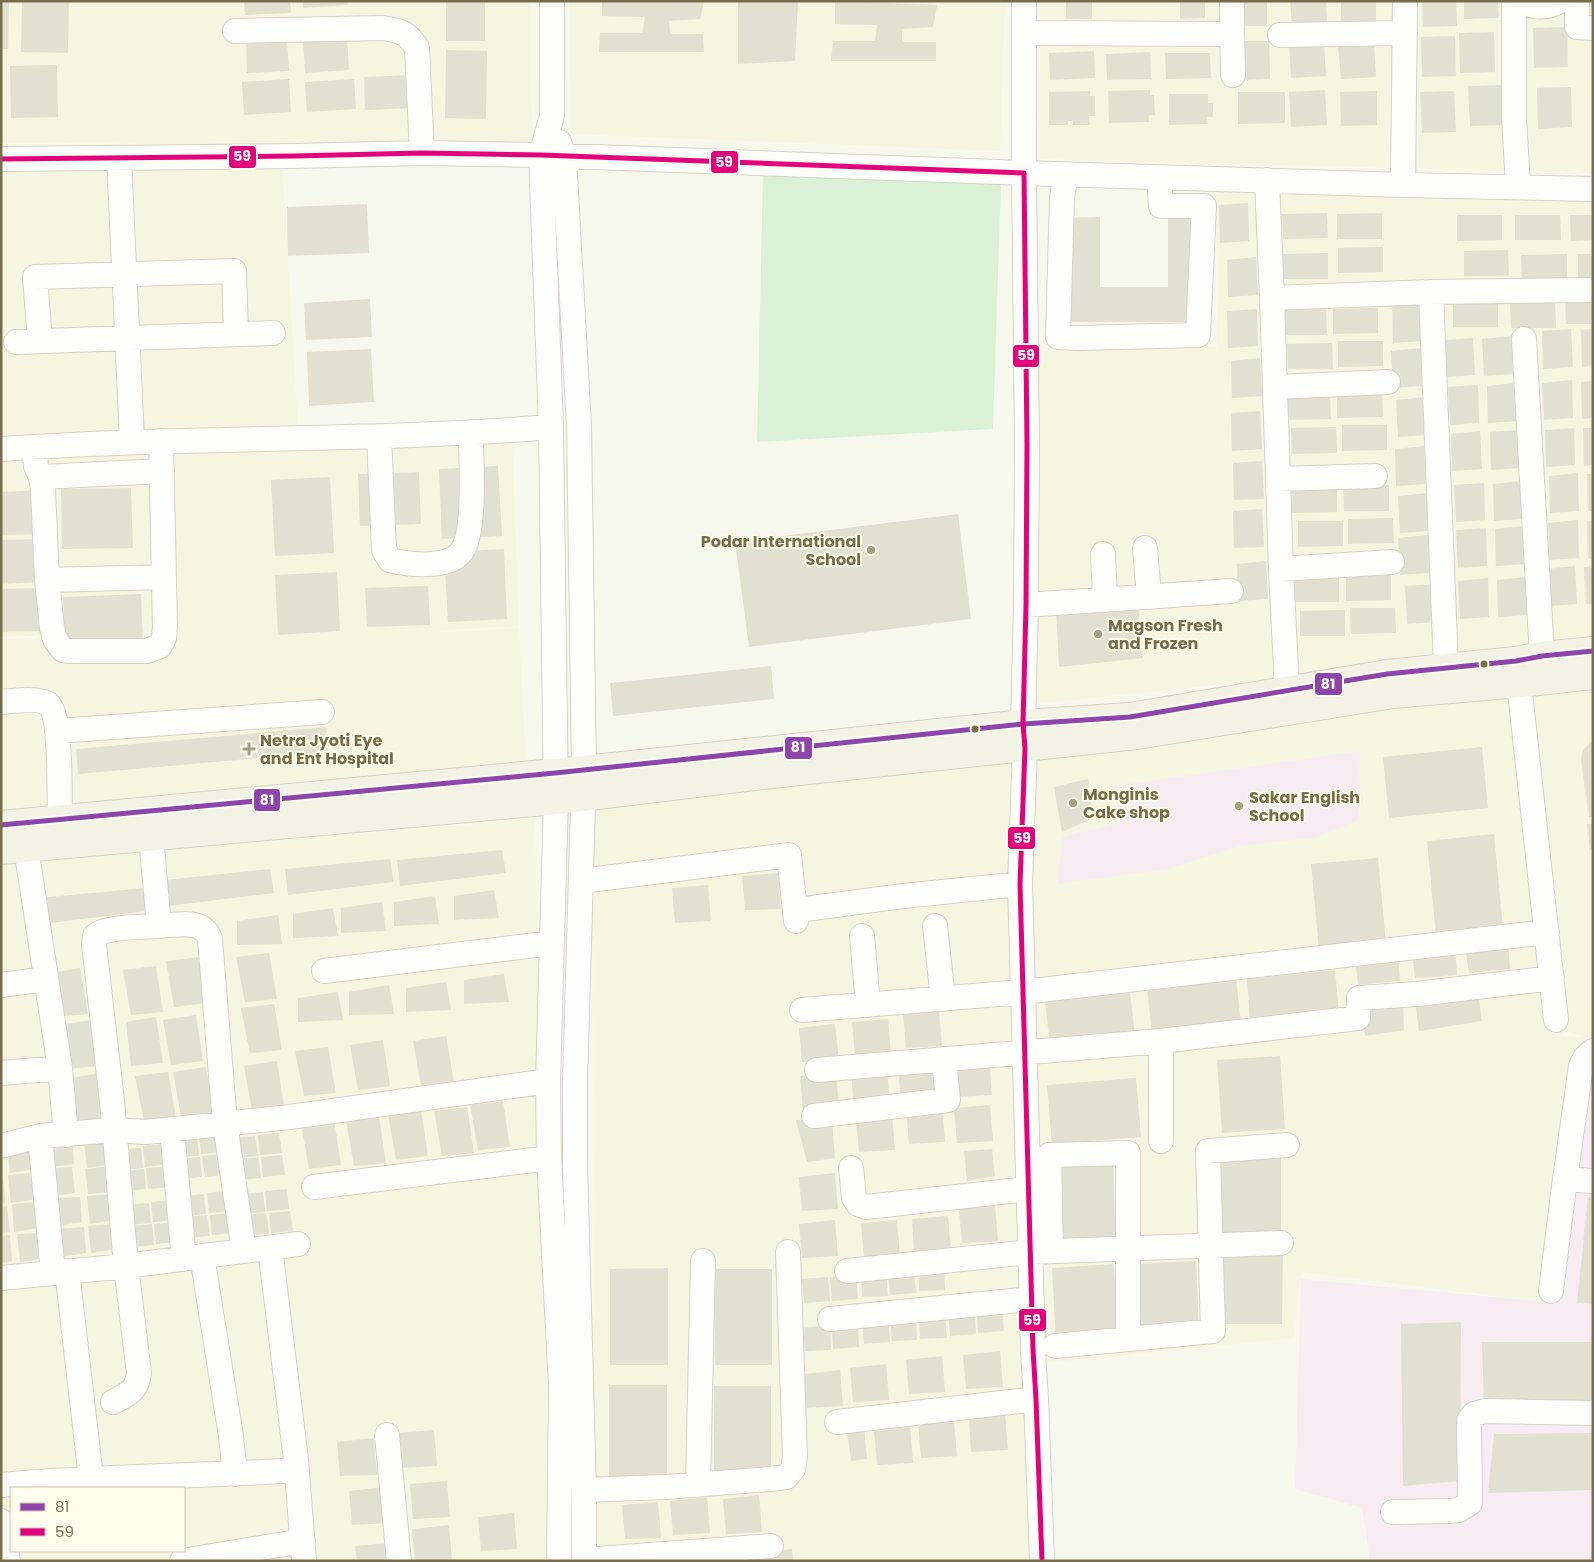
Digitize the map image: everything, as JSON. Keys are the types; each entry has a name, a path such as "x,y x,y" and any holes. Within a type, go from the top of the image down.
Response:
{"main road":[{"path":"1,825 60,819 584,784 1024,736 1130,716 1289,700 1393,694 1593,651"},
{"path":"1289,700 1370,676 1446,667 1526,666 1593,675"},
{"path":"13,849 151,837 556,786"}],"street":[{"path":"552,1 551,427 556,786 548,1081 549,1158 561,1387 559,1561"},
{"path":"1024,1 1027,444 1024,736 1020,884 1028,1188 1040,1251"},
{"path":"1232,1 1233,74"},
{"path":"1403,185 1405,1"},
{"path":"1514,1 1514,116 1518,187"},
{"path":"1523,1 1540,6 1550,6 1560,1"},
{"path":"1577,1 1577,27 1593,28"},
{"path":"235,31 383,28 398,30 409,36 417,48 422,153"},
{"path":"1024,33 1224,34 1232,29"},
{"path":"1280,35 1406,33"},
{"path":"1,159 422,153 552,155 1024,174 1593,189"},
{"path":"552,155 579,426 584,784 575,1081 575,1163 584,1490 584,1561 698,1556 771,1546"},
{"path":"119,158 132,442"},
{"path":"1066,174 1062,197 1058,337 1078,338 1198,335 1204,206 1160,206 1159,178"},
{"path":"1267,180 1281,569 1289,700"},
{"path":"40,341 35,277 234,271 236,334"},
{"path":"1272,298 1431,292 1593,290"},
{"path":"1431,292 1446,667"},
{"path":"16,342 272,333"},
{"path":"1524,339 1526,666 1547,932 1556,1020"},
{"path":"1275,387 1388,382"},
{"path":"1,449 161,441 471,434 551,427"},
{"path":"379,436 384,550 390,560 405,564 443,563 461,552 469,537 471,518 471,434"},
{"path":"34,446 36,466 41,477 47,580 55,639 63,650 78,652 148,651 160,646 164,638 161,441"},
{"path":"41,477 162,471"},
{"path":"1278,479 1375,476"},
{"path":"1145,548 1149,597"},
{"path":"1103,554 1105,600"},
{"path":"1281,569 1392,562"},
{"path":"47,580 164,576"},
{"path":"1026,605 1231,591"},
{"path":"1,702 37,700 48,704 54,714 57,731 60,819"},
{"path":"57,731 322,712"},
{"path":"151,837 159,926"},
{"path":"13,849 45,979 60,1068 66,1135"},
{"path":"581,881 789,855 800,915 904,896 1020,884"},
{"path":"113,1402 131,1392 138,1383 139,1372 126,1266 114,1130 94,945 95,936 100,932 159,926 194,925 202,927 207,932 210,939 225,1124 244,1251"},
{"path":"935,926 943,999"},
{"path":"802,1010 1022,992 1547,932"},
{"path":"862,936 868,1005"},
{"path":"324,971 552,943"},
{"path":"817,1070 1160,1041 1358,1018 1359,998 1417,994 1552,978"},
{"path":"1,985 45,979"},
{"path":"1160,1041 1161,1141"},
{"path":"1551,1292 1581,1066 1584,1058 1593,1051"},
{"path":"814,1116 948,1100 944,1059"},
{"path":"1,1073 60,1068"},
{"path":"1,1146 40,1136 114,1130 146,1132 290,1118 548,1081"},
{"path":"172,1130 193,1257 231,1436 235,1474"},
{"path":"40,1136 91,1478"},
{"path":"1055,1346 1213,1331 1209,1245 1208,1151 1287,1145"},
{"path":"1042,1561 1031,1299 1040,1251 1049,1155 1128,1153 1128,1339"},
{"path":"314,1187 549,1158"},
{"path":"851,1168 854,1198 858,1204 866,1207 1028,1188"},
{"path":"1565,1179 1593,1181"},
{"path":"847,1271 1040,1251 1280,1243"},
{"path":"1,1278 126,1266 298,1244"},
{"path":"182,1561 303,1551 297,1470 270,1248"},
{"path":"584,1490 665,1487 786,1477 793,1469 795,1457 788,1252"},
{"path":"698,1484 703,1262"},
{"path":"830,1319 1031,1299"},
{"path":"837,1422 1036,1399"},
{"path":"1392,1512 1450,1512 1459,1510 1470,1503 1469,1420 1474,1414 1485,1411 1593,1413"},
{"path":"387,1435 399,1561"},
{"path":"1,1485 91,1478 181,1482 235,1474 297,1470"},
{"path":"1,1522 8,1561"}],"shaded area":[{"path":"1,1 530,1 532,145 1,143"},
{"path":"569,1 1005,1 1000,151 571,134"},
{"path":"1040,1 1593,1 1593,173 1039,159"},
{"path":"282,164 298,430 1,436 1,165"},
{"path":"763,174 1001,182 993,429 757,442"},
{"path":"1216,186 1593,196 1593,645 1034,704 1038,351 1217,347"},
{"path":"512,440 519,626 417,633 519,628 526,764 1,815 1,639 49,637 50,635 1,637 1,455"},
{"path":"1593,682 1593,1038 1585,1037 1543,1302 1301,1272 1294,1338 1043,1363 1029,884 1034,754 1515,691 1555,1036 1584,1037 1563,1030 1530,688"},
{"path":"1360,751 1359,820 1316,837 1241,846 1167,869 1057,884 1063,837 1120,823 1114,786"},
{"path":"1015,759 1035,1561 593,1561 592,805"},
{"path":"535,819 549,1561 1,1561 1,864"},
{"path":"1593,1042 1593,1561 1370,1561 1362,1508 1295,1489 1301,1279 1548,1302"}],"building":[{"path":"1,1 9,1 8,49 1,49"},
{"path":"22,1 69,1 68,53 21,52"},
{"path":"244,1 290,1 291,13 245,15"},
{"path":"303,1 348,1 348,5 303,8"},
{"path":"446,1 485,1 485,41 446,41"},
{"path":"602,1 704,1 700,19 669,21 670,34 703,34 704,52 599,52 600,33 642,33 645,17 602,16"},
{"path":"738,1 798,1 795,61 738,64"},
{"path":"835,1 937,5 933,27 902,29 902,42 936,42 936,61 831,61 833,41 875,41 877,25 835,24"},
{"path":"1066,1 1092,1 1092,19 1066,19"},
{"path":"1180,1 1205,1 1205,18 1180,19"},
{"path":"1241,1 1267,1 1267,26 1242,26"},
{"path":"1290,1 1326,1 1327,23 1292,25"},
{"path":"1341,1 1376,1 1376,23 1341,23"},
{"path":"1422,1 1456,1 1457,26 1423,27"},
{"path":"1464,1 1498,1 1499,18 1464,19"},
{"path":"1567,27 1568,67 1534,68 1533,28"},
{"path":"1494,32 1495,72 1460,73 1459,33"},
{"path":"1455,36 1456,76 1422,77 1421,37"},
{"path":"347,37 349,70 305,73 303,39"},
{"path":"287,38 289,71 247,73 246,40"},
{"path":"1243,41 1269,41 1270,79 1244,80"},
{"path":"1324,42 1326,76 1291,78 1289,44"},
{"path":"1374,42 1376,77 1341,79 1338,45"},
{"path":"446,50 487,51 486,119 445,118"},
{"path":"1094,51 1095,78 1050,80 1049,53"},
{"path":"1150,52 1151,79 1107,80 1106,54"},
{"path":"1165,53 1210,53 1211,78 1166,79"},
{"path":"57,65 58,117 11,118 10,66"},
{"path":"414,75 416,108 365,110 364,77"},
{"path":"289,79 291,112 244,115 242,82"},
{"path":"354,79 356,109 307,112 305,82"},
{"path":"1502,85 1504,125 1470,126 1468,86"},
{"path":"1571,87 1572,127 1538,129 1537,88"},
{"path":"1150,90 1150,95 1154,95 1155,115 1149,115 1149,122 1109,123 1108,91"},
{"path":"1325,90 1327,125 1291,127 1289,92"},
{"path":"1090,91 1090,96 1095,96 1095,116 1089,116 1090,125 1073,125 1073,121 1068,121 1068,125 1049,125 1049,92"},
{"path":"1377,91 1377,125 1341,126 1340,92"},
{"path":"1454,91 1456,132 1422,133 1420,92"},
{"path":"1238,92 1285,92 1285,123 1238,124"},
{"path":"1169,94 1208,94 1208,103 1213,103 1213,117 1207,117 1208,124 1169,125"},
{"path":"1248,203 1249,241 1220,243 1219,205"},
{"path":"367,204 369,253 288,256 287,207"},
{"path":"1327,213 1328,238 1283,239 1282,214"},
{"path":"1382,213 1382,239 1337,239 1337,214"},
{"path":"1457,215 1502,215 1502,240 1457,241"},
{"path":"1515,215 1560,215 1561,240 1515,240"},
{"path":"1570,215 1593,215 1593,240 1571,241"},
{"path":"1100,217 1100,287 1168,287 1168,219 1193,219 1193,322 1065,322 1065,218"},
{"path":"1383,247 1383,272 1338,273 1338,248"},
{"path":"1508,250 1509,276 1464,276 1464,251"},
{"path":"1328,253 1328,279 1283,279 1283,254"},
{"path":"1567,254 1567,279 1522,280 1521,255"},
{"path":"1578,254 1593,254 1593,279 1578,279"},
{"path":"1256,257 1258,295 1228,297 1227,260"},
{"path":"1593,298 1593,324 1566,324 1565,299"},
{"path":"370,299 372,337 306,340 304,303"},
{"path":"1498,301 1498,327 1453,327 1453,302"},
{"path":"1555,302 1556,328 1511,328 1510,303"},
{"path":"1421,303 1423,341 1393,343 1392,306"},
{"path":"1378,308 1378,333 1333,334 1333,309"},
{"path":"1257,309 1258,346 1228,348 1227,311"},
{"path":"1326,309 1327,335 1282,335 1281,310"},
{"path":"1571,329 1573,367 1543,369 1542,331"},
{"path":"1593,329 1593,366 1582,367 1581,330"},
{"path":"1512,336 1513,374 1484,376 1482,339"},
{"path":"1473,338 1475,375 1445,377 1444,340"},
{"path":"1338,341 1383,341 1383,366 1338,367"},
{"path":"1332,343 1333,369 1288,369 1287,344"},
{"path":"1421,348 1422,386 1393,388 1391,351"},
{"path":"371,349 374,402 309,406 307,352"},
{"path":"1260,358 1262,396 1232,398 1231,361"},
{"path":"1572,380 1573,418 1544,420 1542,383"},
{"path":"1593,381 1593,418 1582,419 1581,382"},
{"path":"1516,383 1518,421 1488,423 1487,386"},
{"path":"1478,385 1479,423 1450,425 1448,387"},
{"path":"1382,392 1383,417 1337,418 1337,393"},
{"path":"1285,394 1330,394 1331,419 1286,420"},
{"path":"1426,397 1427,435 1398,437 1396,400"},
{"path":"1260,411 1262,449 1232,451 1231,413"},
{"path":"1342,425 1387,425 1387,450 1342,451"},
{"path":"1336,427 1337,453 1292,454 1291,428"},
{"path":"1574,428 1575,465 1546,467 1545,430"},
{"path":"1583,428 1593,428 1593,465 1584,466"},
{"path":"1519,430 1520,468 1491,470 1490,432"},
{"path":"1480,431 1482,469 1452,471 1451,434"},
{"path":"1424,446 1426,484 1396,486 1395,449"},
{"path":"1262,461 1264,499 1234,500 1233,463"},
{"path":"498,466 502,536 442,539 439,469"},
{"path":"419,472 421,524 360,526 358,474"},
{"path":"1578,473 1579,511 1550,513 1549,476"},
{"path":"1587,474 1593,474 1593,511 1588,511"},
{"path":"330,477 334,553 275,556 271,480"},
{"path":"1522,481 1523,519 1494,521 1493,484"},
{"path":"1484,483 1485,520 1456,522 1454,485"},
{"path":"1389,485 1389,511 1344,511 1343,486"},
{"path":"1292,487 1337,487 1337,512 1292,513"},
{"path":"131,488 133,548 62,549 61,489"},
{"path":"40,490 40,534 1,535 1,492"},
{"path":"1428,493 1429,531 1400,533 1398,496"},
{"path":"1262,509 1264,547 1234,548 1233,511"},
{"path":"958,514 971,619 749,647 735,542"},
{"path":"1393,518 1394,543 1348,544 1348,519"},
{"path":"1578,520 1579,558 1550,560 1548,523"},
{"path":"1298,521 1343,521 1343,546 1298,547"},
{"path":"1587,521 1593,521 1593,558 1588,559"},
{"path":"1524,526 1526,564 1496,566 1495,529"},
{"path":"1486,528 1487,566 1458,568 1456,530"},
{"path":"1428,535 1429,573 1400,575 1398,538"},
{"path":"40,539 41,582 1,584 1,540"},
{"path":"504,549 507,619 448,622 444,552"},
{"path":"1266,561 1268,599 1238,601 1237,564"},
{"path":"1575,566 1577,604 1548,606 1546,569"},
{"path":"1593,566 1593,604 1586,604 1584,567"},
{"path":"337,572 340,631 278,635 275,575"},
{"path":"1346,575 1391,575 1391,600 1346,601"},
{"path":"1339,576 1339,602 1294,602 1294,577"},
{"path":"1526,577 1528,615 1498,617 1497,580"},
{"path":"1488,578 1489,617 1460,619 1458,581"},
{"path":"1435,584 1436,622 1407,624 1405,586"},
{"path":"428,586 430,625 367,627 365,588"},
{"path":"42,588 43,631 1,632 1,589"},
{"path":"141,594 143,646 65,649 63,597"},
{"path":"1138,604 1143,658 1059,667 1056,608"},
{"path":"1350,608 1395,608 1396,633 1351,634"},
{"path":"1345,610 1345,636 1300,636 1300,611"},
{"path":"771,666 774,699 613,716 610,683"},
{"path":"326,727 328,752 78,774 76,749"},
{"path":"1593,740 1593,817 1589,817 1581,760 1583,750"},
{"path":"1482,747 1488,808 1389,818 1383,757"},
{"path":"1088,779 1093,818 1062,832 1054,787"},
{"path":"1587,824 1593,824 1593,850 1590,850"},
{"path":"1494,834 1503,929 1436,935 1427,841"},
{"path":"502,850 506,873 400,886 397,860"},
{"path":"1378,858 1386,944 1319,950 1311,864"},
{"path":"390,859 394,882 288,895 285,869"},
{"path":"270,869 274,893 168,906 165,880"},
{"path":"778,873 781,909 745,910 742,876"},
{"path":"708,885 711,921 675,923 672,888"},
{"path":"144,888 147,911 42,924 39,898"},
{"path":"494,890 499,918 454,920 454,896"},
{"path":"435,896 439,924 394,926 394,902"},
{"path":"382,902 386,931 341,933 341,908"},
{"path":"333,908 338,936 293,938 293,914"},
{"path":"278,915 282,944 237,945 237,921"},
{"path":"1508,942 1510,969 1469,973 1465,947"},
{"path":"1455,948 1457,975 1415,978 1412,953"},
{"path":"269,953 277,999 245,1002 236,957"},
{"path":"1398,954 1400,981 1358,985 1355,959"},
{"path":"199,957 206,1003 174,1007 166,961"},
{"path":"156,966 163,1012 131,1015 123,970"},
{"path":"80,968 88,1014 55,1017 50,973"},
{"path":"1335,970 1339,1013 1250,1021 1247,979"},
{"path":"504,974 509,1002 464,1004 464,980"},
{"path":"1236,978 1241,1023 1152,1033 1147,988"},
{"path":"446,982 451,1010 406,1012 406,988"},
{"path":"389,985 394,1014 349,1015 349,992"},
{"path":"338,992 343,1020 298,1022 298,998"},
{"path":"1478,992 1482,1021 1419,1031 1415,1002"},
{"path":"1130,993 1135,1035 1050,1044 1045,1002"},
{"path":"1403,1001 1404,1030 1365,1036 1361,1007"},
{"path":"274,1004 282,1050 250,1053 241,1008"},
{"path":"939,1010 942,1046 906,1048 903,1013"},
{"path":"196,1015 203,1061 171,1065 163,1020"},
{"path":"156,1017 163,1063 131,1066 126,1022"},
{"path":"888,1019 891,1055 855,1057 852,1022"},
{"path":"91,1020 99,1066 66,1069 61,1025"},
{"path":"835,1024 839,1061 802,1062 799,1028"},
{"path":"446,1036 454,1082 421,1086 413,1041"},
{"path":"383,1040 390,1086 358,1090 350,1045"},
{"path":"328,1047 336,1093 304,1096 295,1051"},
{"path":"1280,1056 1285,1129 1222,1133 1217,1060"},
{"path":"989,1059 992,1095 955,1097 953,1063"},
{"path":"277,1061 284,1107 252,1111 244,1066"},
{"path":"934,1063 937,1099 901,1101 898,1067"},
{"path":"206,1067 214,1113 181,1117 173,1072"},
{"path":"887,1070 890,1106 854,1108 851,1073"},
{"path":"168,1072 176,1118 144,1121 135,1076"},
{"path":"836,1072 839,1109 803,1110 800,1076"},
{"path":"101,1073 108,1118 76,1122 71,1078"},
{"path":"1136,1078 1141,1137 1052,1144 1047,1085"},
{"path":"503,1101 510,1147 478,1150 470,1105"},
{"path":"990,1105 993,1141 957,1143 954,1108"},
{"path":"942,1106 945,1142 909,1144 906,1109"},
{"path":"467,1107 474,1153 442,1156 434,1111"},
{"path":"421,1110 428,1156 396,1160 388,1115"},
{"path":"892,1114 895,1150 859,1152 856,1118"},
{"path":"379,1117 386,1163 354,1166 346,1121"},
{"path":"832,1118 835,1158 807,1162 796,1120"},
{"path":"334,1119 341,1165 309,1169 301,1123"},
{"path":"221,1132 223,1152 201,1154 199,1134"},
{"path":"279,1133 282,1153 260,1155 258,1135"},
{"path":"197,1135 199,1156 178,1157 175,1137"},
{"path":"255,1136 258,1156 236,1158 234,1138"},
{"path":"72,1138 74,1164 49,1167 46,1140"},
{"path":"111,1138 113,1164 87,1168 84,1140"},
{"path":"33,1144 35,1169 10,1173 7,1145"},
{"path":"165,1144 167,1164 145,1167 143,1146"},
{"path":"141,1148 143,1168 121,1170 119,1149"},
{"path":"992,1149 995,1176 967,1181 964,1151"},
{"path":"224,1154 226,1175 205,1177 202,1156"},
{"path":"282,1155 285,1175 263,1177 261,1157"},
{"path":"1217,1156 1281,1156 1281,1234 1217,1234"},
{"path":"200,1157 202,1177 181,1179 178,1159"},
{"path":"258,1157 261,1178 239,1180 237,1159"},
{"path":"1113,1164 1116,1241 1053,1243 1051,1166"},
{"path":"111,1166 113,1192 88,1194 85,1169"},
{"path":"72,1167 75,1193 49,1196 47,1169"},
{"path":"168,1167 170,1187 148,1189 146,1168"},
{"path":"144,1169 146,1189 124,1191 122,1171"},
{"path":"34,1173 37,1199 11,1203 8,1175"},
{"path":"835,1173 838,1209 802,1211 799,1177"},
{"path":"1,1177 3,1177 5,1202 1,1203"},
{"path":"287,1189 289,1209 267,1211 265,1191"},
{"path":"228,1191 230,1211 209,1213 207,1193"},
{"path":"263,1192 265,1212 243,1214 241,1194"},
{"path":"113,1194 115,1220 90,1224 87,1196"},
{"path":"204,1194 206,1214 185,1216 183,1196"},
{"path":"80,1197 82,1222 56,1226 54,1198"},
{"path":"1588,1197 1593,1197 1593,1304 1577,1303"},
{"path":"173,1200 175,1220 153,1222 151,1202"},
{"path":"38,1202 40,1228 14,1232 12,1204"},
{"path":"149,1203 151,1223 129,1225 127,1205"},
{"path":"995,1205 998,1241 962,1243 959,1209"},
{"path":"7,1206 10,1232 1,1233 1,1207"},
{"path":"290,1211 293,1231 271,1233 269,1213"},
{"path":"231,1213 234,1233 212,1235 210,1215"},
{"path":"266,1213 269,1233 247,1236 244,1215"},
{"path":"207,1215 210,1236 188,1238 186,1217"},
{"path":"948,1216 951,1252 914,1254 912,1219"},
{"path":"835,1220 838,1256 802,1258 799,1224"},
{"path":"897,1220 900,1256 864,1258 861,1223"},
{"path":"176,1222 178,1242 156,1244 154,1224"},
{"path":"114,1224 116,1249 91,1253 88,1226"},
{"path":"152,1224 154,1245 132,1247 130,1226"},
{"path":"84,1227 86,1253 61,1257 58,1229"},
{"path":"43,1233 45,1258 20,1262 17,1234"},
{"path":"10,1235 12,1261 1,1263 1,1236"},
{"path":"1219,1248 1283,1248 1282,1324 1218,1324"},
{"path":"1196,1261 1199,1332 1133,1335 1131,1264"},
{"path":"1114,1264 1119,1338 1056,1342 1052,1268"},
{"path":"944,1265 945,1290 919,1291 918,1268"},
{"path":"668,1268 668,1365 610,1365 610,1269"},
{"path":"715,1269 772,1269 772,1365 715,1365"},
{"path":"914,1269 916,1293 890,1295 888,1271"},
{"path":"886,1271 888,1296 862,1297 861,1274"},
{"path":"856,1275 858,1299 832,1301 830,1277"},
{"path":"828,1277 830,1301 804,1303 802,1279"},
{"path":"1002,1307 1004,1331 978,1333 977,1309"},
{"path":"975,1310 976,1334 950,1336 948,1312"},
{"path":"945,1314 947,1338 920,1339 919,1316"},
{"path":"916,1315 917,1340 892,1341 890,1318"},
{"path":"888,1318 890,1342 864,1344 862,1320"},
{"path":"1461,1322 1460,1481 1403,1486 1401,1324"},
{"path":"858,1323 859,1347 833,1349 832,1325"},
{"path":"830,1325 831,1350 805,1351 803,1328"},
{"path":"1482,1342 1593,1342 1593,1401 1484,1406"},
{"path":"1000,1351 1003,1387 966,1389 963,1355"},
{"path":"942,1356 945,1392 909,1394 906,1360"},
{"path":"886,1364 889,1400 853,1402 850,1368"},
{"path":"840,1370 843,1406 806,1408 803,1374"},
{"path":"609,1385 667,1385 667,1481 609,1481"},
{"path":"714,1386 771,1386 771,1482 714,1482"},
{"path":"1005,1414 1008,1450 971,1452 969,1417"},
{"path":"954,1420 957,1456 921,1458 918,1423"},
{"path":"864,1426 867,1459 851,1461 847,1430"},
{"path":"910,1427 913,1463 877,1465 874,1431"},
{"path":"434,1430 437,1466 401,1468 398,1433"},
{"path":"1593,1433 1593,1490 1488,1493 1494,1434"},
{"path":"374,1438 377,1475 340,1476 337,1442"},
{"path":"447,1481 450,1517 413,1519 410,1484"},
{"path":"385,1487 389,1523 352,1525 349,1491"},
{"path":"759,1495 762,1532 726,1534 723,1499"},
{"path":"707,1497 710,1533 673,1535 670,1501"},
{"path":"658,1502 661,1538 625,1539 622,1505"},
{"path":"514,1513 517,1549 481,1551 478,1517"},
{"path":"449,1525 452,1561 415,1561 412,1529"},
{"path":"391,1543 393,1561 357,1561 355,1546"},
{"path":"792,1549 793,1561 757,1561 756,1552"}],"transit line":[{"name":"59","path":"1,159 422,153 541,155 1024,173 1027,444 1023,724 1025,748 1020,884 1033,1350 1042,1561"},
{"name":"81","path":"1,825 555,773 1023,724 1130,717 1387,674 1593,651"}],"place":[{"name":"Podar International School","path":"871,550"},
{"name":"Magson Fresh and Frozen","path":"1098,634"},
{"name":"Netra Jyoti Eye and Ent Hospital","path":"249,749"},
{"name":"Monginis Cake shop","path":"1073,803"},
{"name":"Sakar English School","path":"1239,806"}]}
